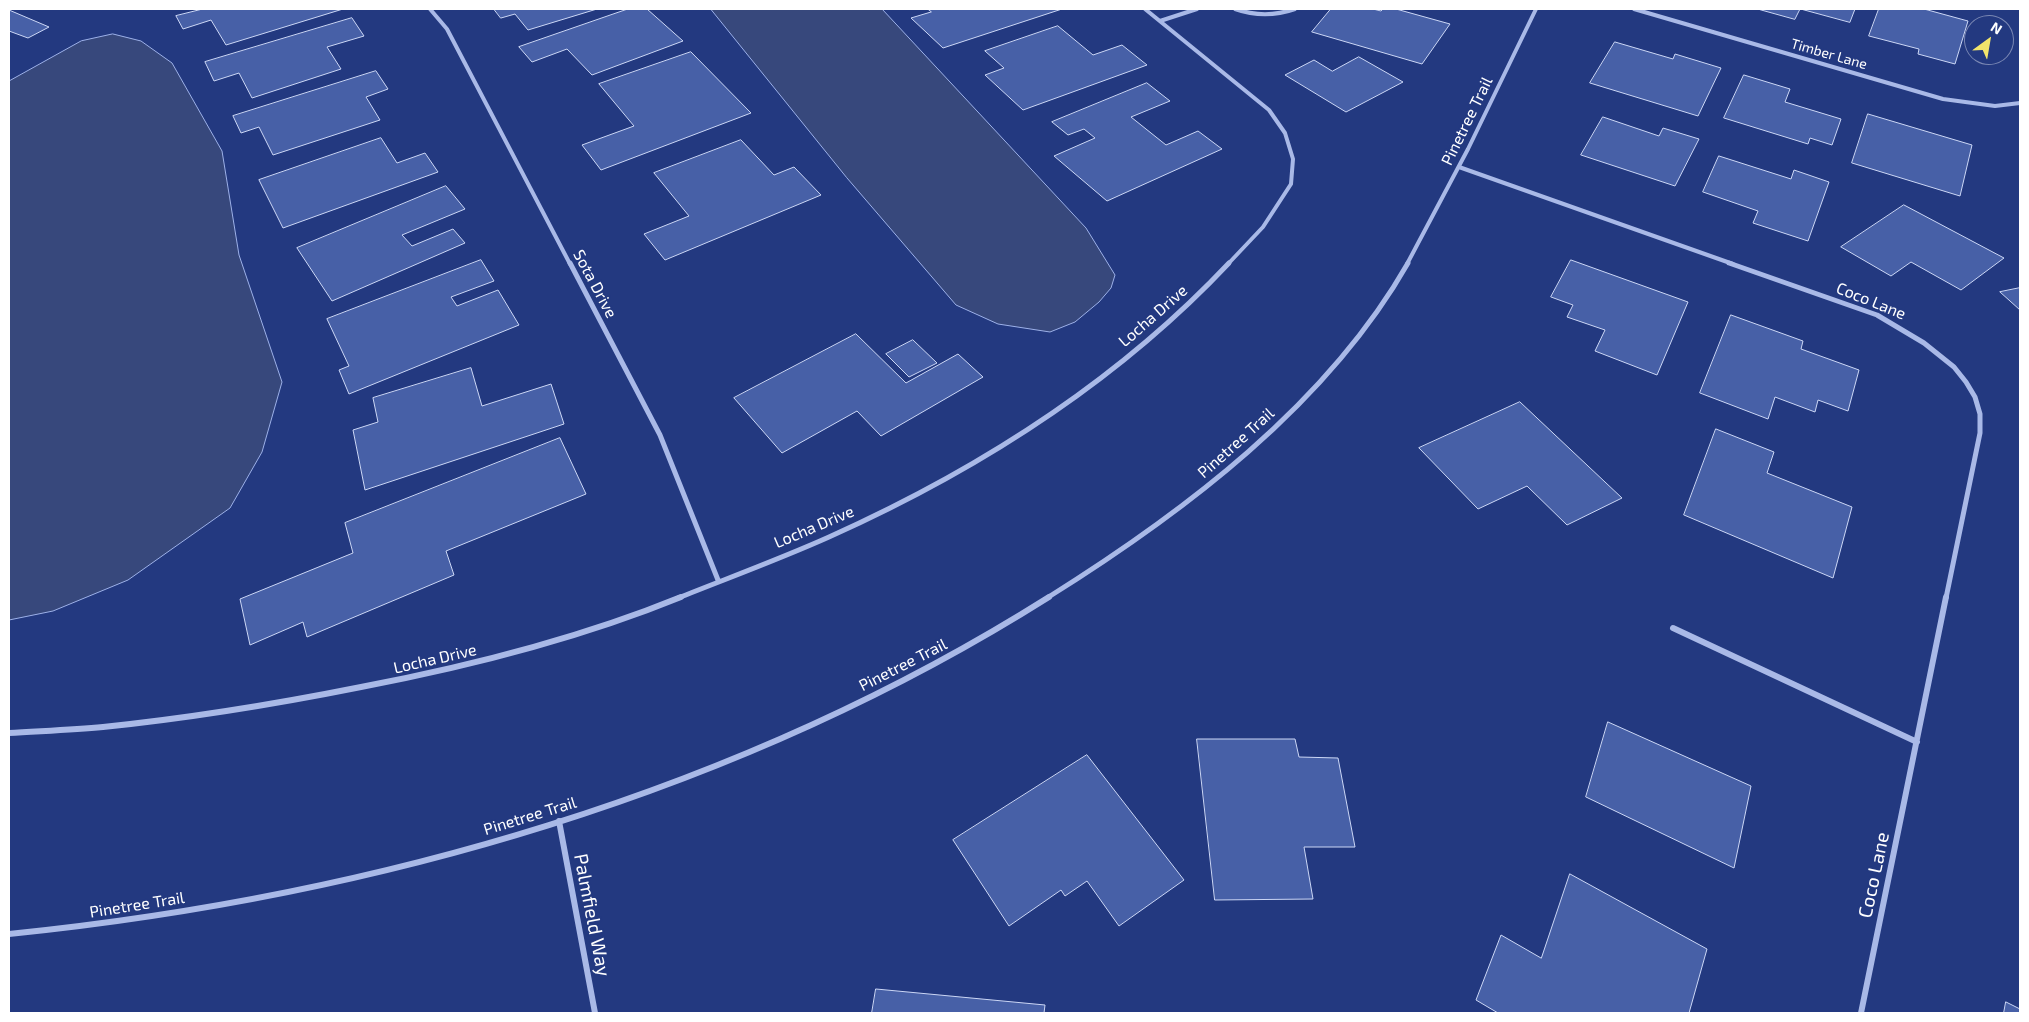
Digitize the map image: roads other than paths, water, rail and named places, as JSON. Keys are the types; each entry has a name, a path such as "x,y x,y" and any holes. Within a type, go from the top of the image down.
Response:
{"street":[{"name":"Sota Drive","path":"430,9 447,29 660,435 718,580"},
{"name":"Locha Drive","path":"9,734 102,727 220,712 434,673 518,652 627,619 829,536 915,494 1004,445 1080,392 1163,328 1215,278 1263,227 1291,184 1293,159 1285,133 1269,110 1145,9"},
{"path":"1160,21 1197,9"},
{"path":"1235,9 1256,15 1271,15 1295,9"},
{"name":"Pinetree Trail","path":"9,934 72,928 252,900 428,860 559,822 654,789 805,728 908,678 1032,610 1138,540 1228,469 1302,400 1362,332 1407,268 1536,9"},
{"name":"Timber Lane","path":"1634,9 1943,99 1995,106 2020,103"},
{"name":"Coco Lane","path":"1459,166 1876,315 1906,330 1933,348 1955,369 1971,390 1980,413 1980,433 1862,1013"},
{"path":"1673,628 1917,742"},
{"name":"Palmfield Way","path":"559,822 595,1013"}],"water":[{"path":"711,9 882,9 1086,228 1115,275 1111,288 1099,302 1075,322 1050,332 998,324 956,305 847,178"},
{"path":"113,34 141,41 172,63 222,151 239,255 282,382 262,452 230,508 128,580 53,611 9,620 9,81 81,41"}]}
